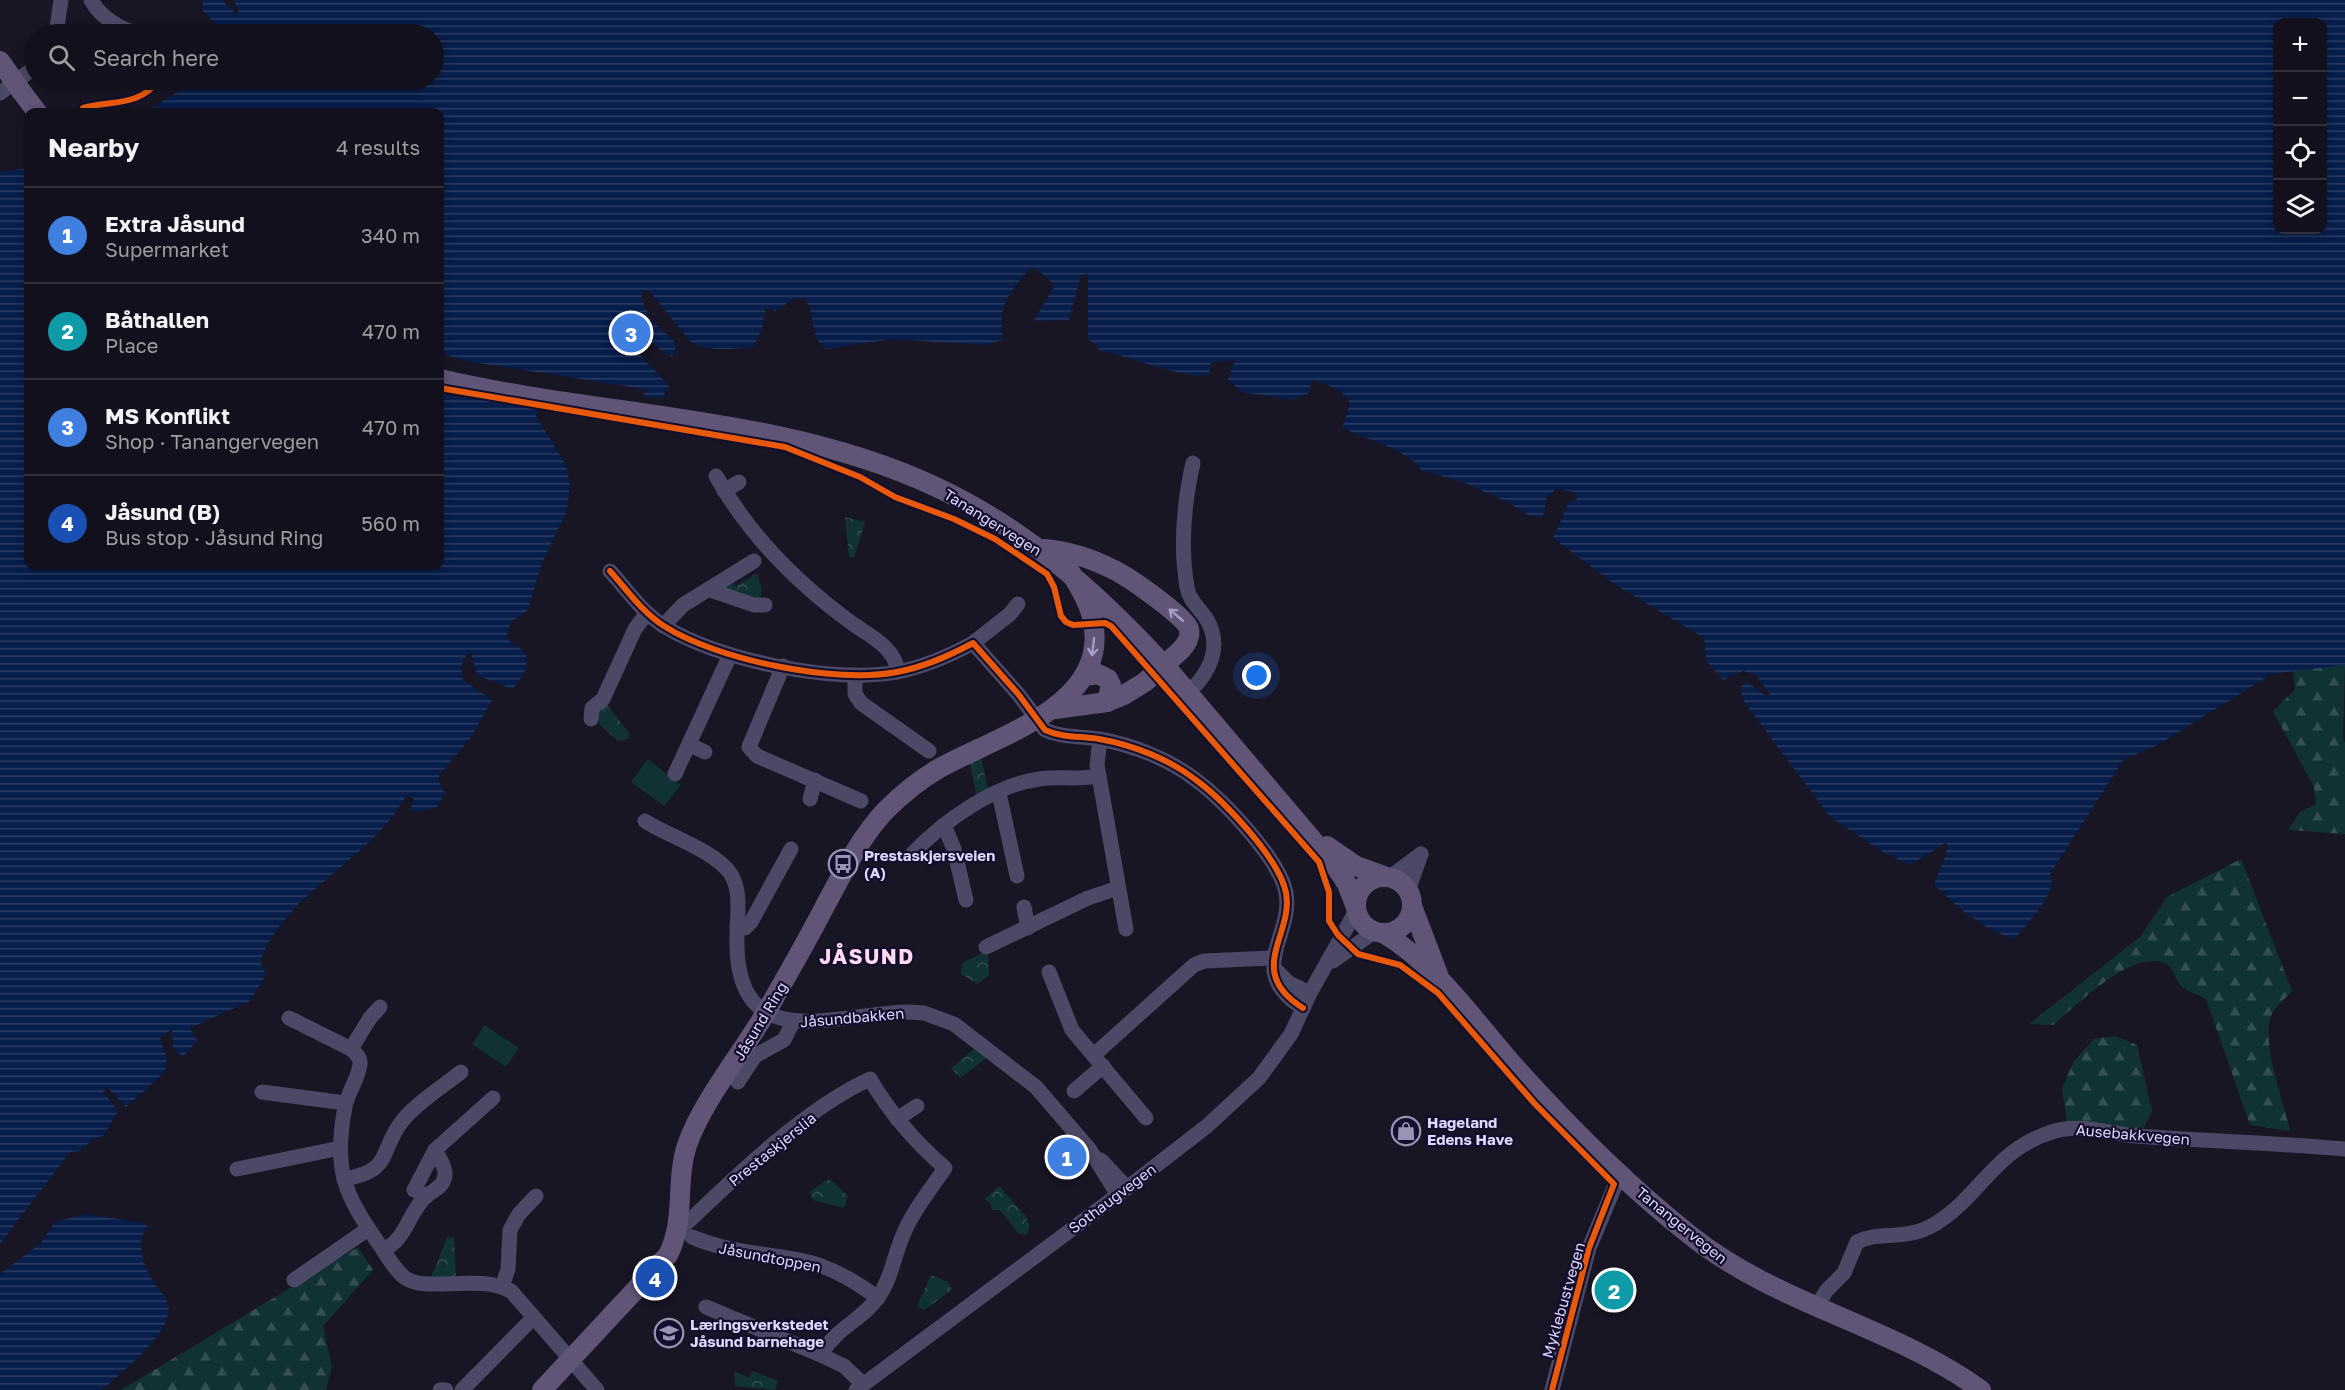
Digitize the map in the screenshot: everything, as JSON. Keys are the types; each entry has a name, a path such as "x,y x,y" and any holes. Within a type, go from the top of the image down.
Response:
{"main road":[{"path":"0,61 11,87 33,108"},
{"name":"Tanangervegen","path":"444,381 768,435 845,453 937,487 984,512 1071,573 1117,615 1166,667 1300,823 1347,884 1356,908"},
{"name":"Jåsund Ring","path":"1038,548 1052,549 1115,570 1176,614 1189,629 1186,644 1144,682 1107,702 1044,714"},
{"name":"Jåsund Ring","path":"542,1390 664,1261 675,1240 685,1231 681,1166 694,1129 767,1011 851,857 887,810 913,786 938,769 1044,714 1075,689 1084,676 1093,650 1094,623 1087,601 1071,573"},
{"path":"1084,676 1098,674 1108,679 1111,685 1107,702"},
{"name":"Tanangervegen","path":"1300,823 1348,861 1387,877"},
{"path":"1387,877 1410,898 1406,922 1391,932 1378,932 1361,921 1356,908 1361,888 1367,882 1387,877"},
{"name":"Tanangervegen","path":"1410,898 1441,982"},
{"name":"Tanangervegen","path":"1378,932 1403,945 1441,982 1542,1096 1620,1174 1712,1251 1764,1284 1931,1358 1981,1390"}],"street":[{"path":"57,24 61,0"},
{"path":"91,0 96,9 114,24"},
{"path":"11,87 24,76"},
{"path":"1189,692 1209,667 1214,642 1209,625 1190,597 1186,578 1184,514 1193,463"},
{"path":"716,476 755,534 786,567 833,609 893,654 898,672"},
{"path":"724,491 739,482"},
{"path":"663,626 683,605 754,561"},
{"path":"610,571 646,613 663,626 730,655 855,677 898,672 928,664 973,643 1010,614 1017,604"},
{"path":"710,590 754,605 765,605"},
{"path":"591,719 592,708 603,699 635,629 646,613"},
{"path":"973,643 1019,695 1044,714 1040,726 1052,733 1100,739 1133,747 1194,778 1236,817 1276,870 1287,893 1287,908 1274,963 1282,989 1289,999 1303,1008"},
{"path":"675,774 730,655"},
{"path":"783,666 749,747 757,756 861,801"},
{"path":"855,677 855,694 858,700 912,729 929,751"},
{"path":"1100,739 1097,765 1126,929"},
{"path":"690,745 705,752"},
{"path":"913,853 944,825 999,793 1041,779 1078,780 1099,776"},
{"path":"810,799 815,780"},
{"path":"999,793 1017,876"},
{"name":"Jåsundbakken","path":"645,821 716,860 730,872 737,889 736,959 739,977 752,999 767,1011 793,1022 894,1012 924,1013 945,1020 970,1035 1036,1087 1122,1191"},
{"path":"944,825 954,849 966,900"},
{"path":"737,928 745,928 752,922 791,849"},
{"path":"1387,877 1421,854 1410,898"},
{"path":"986,947 1088,898 1118,888"},
{"path":"1024,907 1028,928"},
{"name":"Sothaugvegen","path":"859,1387 1207,1126 1259,1078 1291,1034 1310,993 1356,908"},
{"name":"Sothaugvegen","path":"1326,967 1346,949 1378,932"},
{"path":"1074,1091 1099,1060 1194,965 1204,961 1274,963"},
{"path":"1274,963 1289,983 1310,993"},
{"path":"1049,972 1072,1030 1146,1118"},
{"path":"351,1049 358,1035 380,1007"},
{"path":"289,1018 357,1054 360,1064 345,1103 340,1148 344,1179 355,1210 397,1270 419,1284 459,1281 502,1287 515,1295 597,1390"},
{"path":"738,1082 755,1056 784,1040 793,1022"},
{"path":"344,1179 362,1176 377,1167 401,1122 461,1072"},
{"name":"Prestaskjerslia","path":"685,1231 686,1224 744,1169 795,1127 856,1085 870,1079 897,1119"},
{"path":"262,1092 345,1103"},
{"path":"427,1196 414,1190 435,1150 494,1098"},
{"path":"821,1355 829,1340 854,1322 878,1298 893,1268 902,1236 918,1206 945,1168 917,1143 897,1119 917,1107"},
{"name":"Ausebakkvegen","path":"1816,1307 1826,1291 1844,1273 1857,1242 1864,1238 1903,1236 1924,1230 1946,1216 1987,1173 2014,1150 2057,1130 2072,1128 2146,1137 2345,1149"},
{"path":"237,1169 340,1148"},
{"path":"383,1250 399,1240 418,1205 440,1187 445,1178 445,1172 435,1150"},
{"name":"Myklebustvegen","path":"1552,1390 1589,1248 1620,1174"},
{"path":"502,1287 508,1269 510,1230 519,1214 536,1196"},
{"path":"294,1280 368,1229"},
{"name":"Jåsundtoppen","path":"685,1231 720,1248 813,1263 863,1286 878,1298"},
{"path":"706,1307 843,1366 859,1387"},
{"path":"462,1390 533,1318"},
{"path":"440,1390 446,1390"}],"green space":[{"path":"845,517 865,522 854,558 849,557"},
{"path":"757,573 762,590 760,599 726,591 725,585 730,579 736,586"},
{"path":"2324,665 2345,665 2343,739 2345,743 2345,834 2288,830 2300,812 2316,804 2314,787 2273,711 2295,690 2293,670"},
{"path":"605,702 629,733 628,739 618,741 600,725 595,711"},
{"path":"981,757 989,793 977,799 970,763"},
{"path":"648,759 681,785 664,806 631,782"},
{"path":"2241,859 2292,991 2277,1006 2271,1016 2269,1027 2274,1073 2290,1131 2250,1125 2206,999 2181,986 2171,968 2166,964 2153,961 2138,963 2106,981 2053,1025 2029,1024 2140,937 2167,897"},
{"path":"988,950 989,975 978,984 961,974 962,963"},
{"path":"485,1025 519,1048 506,1067 472,1044"},
{"path":"2115,1036 2137,1045 2152,1111 2143,1130 2067,1123 2062,1088 2074,1061 2094,1039"},
{"path":"975,1048 987,1058 960,1078 951,1068"},
{"path":"826,1180 831,1180 848,1196 844,1208 813,1200 810,1192"},
{"path":"999,1186 1025,1215 1030,1225 1027,1235 1018,1233 1000,1210 992,1210 991,1204 985,1199"},
{"path":"454,1237 456,1277 430,1280 447,1238"},
{"path":"358,1247 373,1270 323,1326 332,1367 326,1390 121,1390"},
{"path":"931,1275 948,1282 952,1290 924,1310 917,1306"},
{"path":"734,1371 749,1378 752,1371 778,1381 775,1390 735,1386"}],"water":[{"path":"203,0 222,0 236,14 239,13 234,0 2345,0 2345,665 2272,674 2156,746 2124,759 2050,874 2050,891 2046,900 2015,939 1971,917 1934,884 1946,855 1947,842 1910,865 1878,849 1830,817 1745,703 1740,689 1746,681 1766,696 1770,695 1756,675 1743,671 1723,680 1706,661 1704,638 1617,586 1553,538 1569,502 1577,499 1574,492 1556,489 1547,497 1543,517 1530,516 1507,502 1465,483 1421,470 1416,463 1396,450 1342,428 1350,403 1339,390 1312,380 1308,394 1292,400 1241,392 1228,379 1235,360 1211,363 1209,374 1201,376 1189,375 1101,351 1088,338 1088,274 1081,275 1069,320 1034,321 1055,285 1039,271 1030,268 1006,300 1003,308 1003,340 983,345 892,339 826,349 816,337 808,303 803,298 794,299 775,311 770,308 765,309 762,329 753,347 721,349 705,347 691,342 650,292 644,290 641,297 650,319 673,340 676,347 672,357 637,334 631,345 669,386 662,398 641,397 444,362 444,108 153,108 180,90 444,90 444,24 216,24 203,11"},
{"path":"24,169 24,570 444,570 444,395 538,408 536,416 566,465 570,485 567,510 541,565 528,610 511,622 506,638 525,655 527,660 525,671 512,689 477,675 471,653 466,655 461,667 463,680 492,700 470,739 439,775 439,782 445,793 436,808 419,812 410,810 414,799 407,795 391,819 372,839 284,920 270,939 260,961 266,975 250,1001 190,1028 197,1041 183,1057 173,1047 172,1029 160,1038 167,1057 165,1072 126,1107 107,1087 103,1092 118,1111 104,1135 92,1140 80,1151 70,1152 0,1244 0,172"},
{"path":"85,1214 143,1223 148,1227 142,1237 142,1256 146,1269 168,1303 165,1324 141,1355 102,1390 0,1390 0,1274 41,1243 55,1222"}],"pier":[{"path":"444,354 466,361 644,389 644,400 590,395 444,366"}],"cycle path":[{"path":"83,108 134,99 150,90"},
{"path":"444,389 785,447 860,477 895,497 954,519 995,539 1047,574 1054,587 1061,616 1066,622 1073,625 1105,623 1111,626 1319,862 1329,892 1329,921 1338,935 1358,954 1400,965 1438,993 1535,1104 1614,1184 1589,1248 1552,1390"},
{"path":"610,571 642,607 664,626 714,649 777,666 842,675 897,672 936,660 973,643 1019,695 1045,730 1125,745 1162,759 1185,772 1221,801 1249,831 1282,879 1287,908 1275,952 1274,966 1277,980 1286,994 1303,1008"}],"place":[{"name":"MS Konflikt","path":"631,333"},
{"name":"Prestaskjersveien (A)","path":"843,864"},
{"name":"Hageland Edens Have","path":"1406,1131"},
{"name":"Extra Jåsund","path":"1067,1157"},
{"name":"Jåsund (B)","path":"655,1278"},
{"name":"Båthallen","path":"1614,1290"},
{"name":"Læringsverkstedet Jåsund barnehage","path":"669,1333"}],"district":[{"name":"JÅSUND","path":"867,956"}]}
